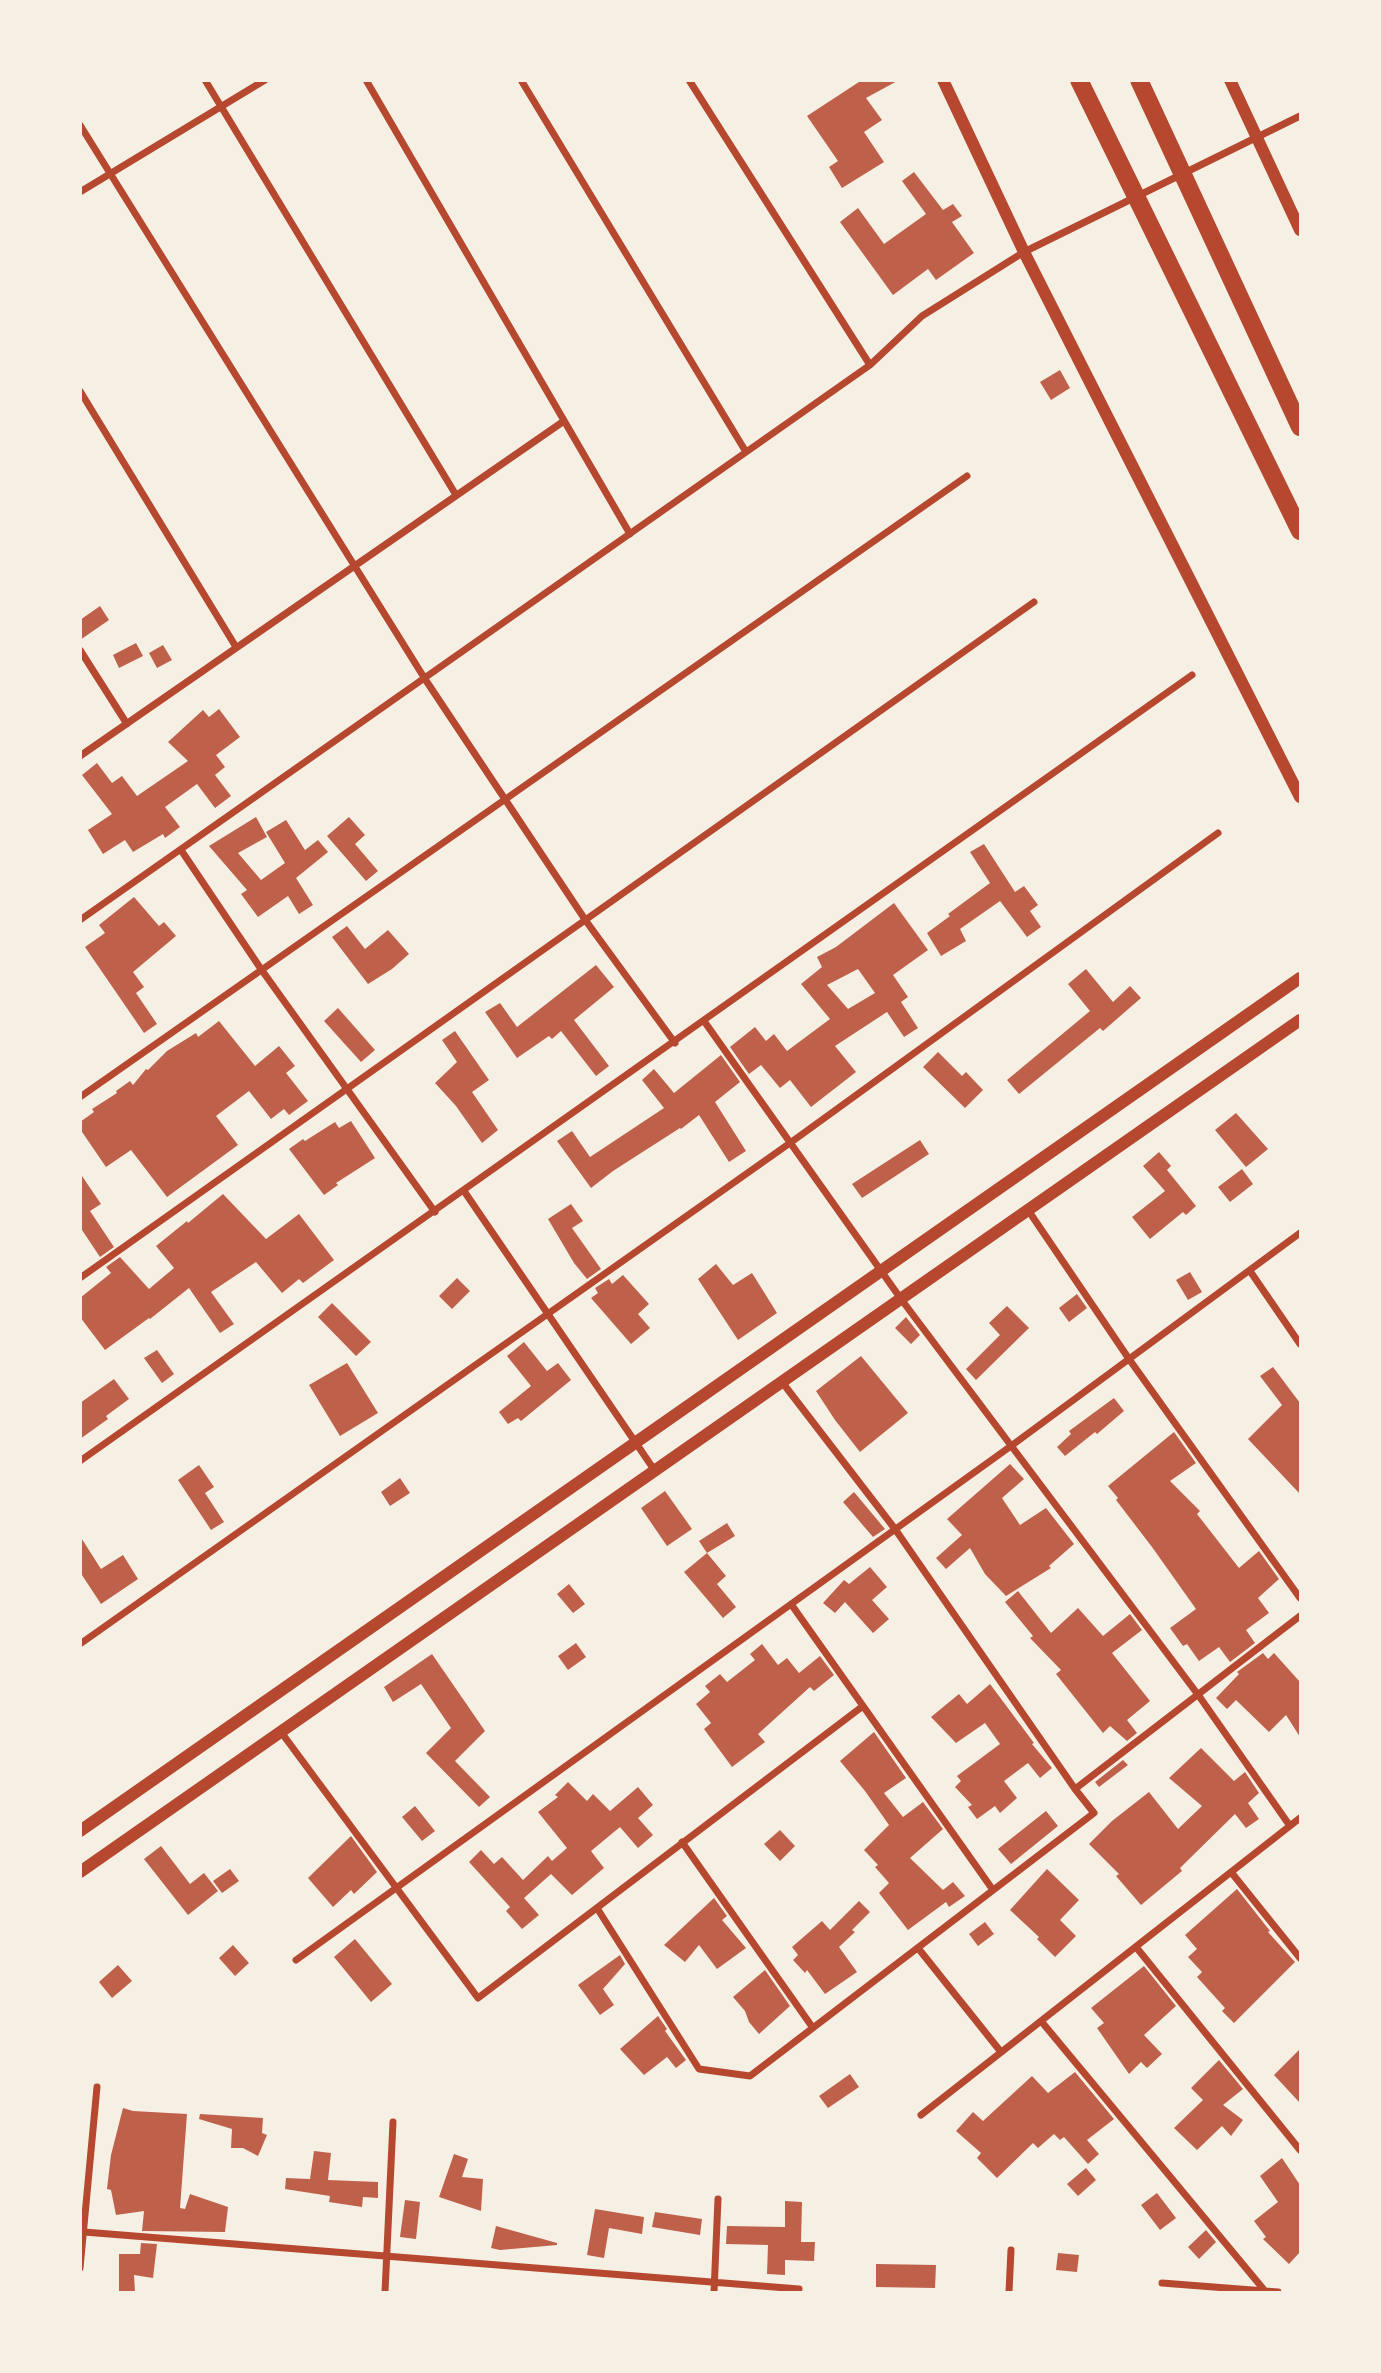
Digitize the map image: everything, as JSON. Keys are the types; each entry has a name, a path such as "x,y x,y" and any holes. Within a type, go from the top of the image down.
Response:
{"highway":[{"path":"1079,80 1300,531"},
{"path":"1139,80 1300,427"}],"street":[{"path":"205,80 456,495"},
{"path":"80,192 265,80"},
{"path":"366,80 630,534"},
{"path":"521,80 746,452"},
{"path":"689,80 870,365"},
{"path":"943,80 1024,252 1300,797"},
{"path":"1230,80 1300,230"},
{"path":"80,920 870,365 922,316 1024,252 1300,116"},
{"path":"80,125 425,679 586,921 675,1042"},
{"path":"80,391 236,648"},
{"path":"80,756 565,421"},
{"path":"80,1097 968,476"},
{"path":"80,1278 1034,602"},
{"path":"80,650 127,724"},
{"path":"80,1461 1192,675"},
{"path":"80,1644 790,1143 1218,833"},
{"path":"181,850 261,969 435,1212"},
{"path":"80,1831 1300,978"},
{"path":"80,1872 1300,1020"},
{"path":"704,1021 881,1272 1199,1696 1290,1826"},
{"path":"464,1191 655,1471"},
{"path":"1028,1210 1129,1360 1300,1598"},
{"path":"296,1960 895,1530 1300,1233"},
{"path":"1250,1270 1300,1345"},
{"path":"597,1908 699,2069 750,2077 1094,1813 895,1530 782,1382"},
{"path":"791,1604 993,1890"},
{"path":"1075,1789 1300,1616"},
{"path":"281,1731 478,1998 863,1706"},
{"path":"921,2115 1300,1818"},
{"path":"682,1843 813,2028"},
{"path":"1231,1872 1300,1958"},
{"path":"1136,1947 1300,2150"},
{"path":"918,1948 1001,2052"},
{"path":"1041,2021 1265,2291"},
{"path":"80,2268 97,2087"},
{"path":"385,2292 393,2122"},
{"path":"713,2292 718,2199"},
{"path":"84,2232 799,2289"},
{"path":"1009,2292 1010,2250"},
{"path":"1162,2283 1278,2292"}],"building":[{"path":"862,80 899,80 866,98 882,120 864,132 884,162 842,188 829,167 838,161 807,116"},
{"path":"914,172 943,210 953,204 962,216 952,222 974,253 936,280 928,269 893,295 840,222 858,208 884,244 926,214 902,181"},
{"path":"1060,370 1070,388 1051,400 1040,382"},
{"path":"100,606 109,620 80,640 80,620"},
{"path":"136,643 143,656 119,668 113,655"},
{"path":"163,645 172,660 157,668 149,653"},
{"path":"219,709 240,737 216,755 225,767 215,775 231,796 215,808 197,784 165,807 180,827 165,838 163,834 133,852 125,840 103,854 88,830 112,814 82,775 97,763 112,783 122,776 137,796 188,761 168,742 203,710 209,717"},
{"path":"256,817 267,837 238,853 261,880 285,863 266,832 286,820 305,850 318,840 328,852 296,878 313,905 299,914 288,896 258,917 241,894 247,890 209,846"},
{"path":"349,817 365,835 355,844 378,871 366,881 327,836"},
{"path":"984,844 1015,892 1024,886 1038,905 1030,911 1041,927 1027,937 1000,901 960,929 966,941 941,956 927,933 990,883 970,852"},
{"path":"134,897 159,926 164,922 176,936 133,972 144,987 136,993 157,1024 144,1033 85,947 105,933 99,925"},
{"path":"894,903 928,950 893,975 908,997 901,1002 918,1028 904,1037 887,1012 835,1046 856,1072 811,1107 790,1080 780,1088 761,1065 749,1074 730,1047 755,1027 766,1041 774,1034 787,1051 830,1019 801,984 822,967 817,957 836,947","holes":["858,969 875,993 848,1009 827,985"]},
{"path":"347,926 365,949 388,930 409,954 368,984 332,937"},
{"path":"596,965 614,987 574,1020 609,1066 596,1076 561,1031 552,1039 549,1036 517,1058 485,1012 500,1003 517,1027"},
{"path":"1086,969 1113,1002 1130,986 1141,998 1103,1031 1100,1028 1019,1094 1007,1080 1090,1011 1068,984"},
{"path":"338,1008 375,1050 361,1062 324,1021"},
{"path":"219,1021 255,1066 279,1046 295,1066 286,1073 308,1101 289,1115 284,1109 271,1119 249,1091 216,1116 238,1145 167,1197 131,1150 106,1167 80,1129 80,1122 94,1112 92,1109 130,1081 133,1085 146,1069 167,1051 196,1033 198,1037"},
{"path":"455,1031 489,1080 472,1092 498,1130 482,1143 456,1106 435,1083 457,1062 442,1040"},
{"path":"938,1052 962,1076 966,1072 983,1090 965,1108 923,1067"},
{"path":"721,1055 740,1082 715,1102 746,1151 729,1162 699,1115 591,1188 557,1141 572,1131 590,1157 664,1108 642,1080 654,1069 674,1093"},
{"path":"1236,1113 1268,1149 1246,1167 1215,1130"},
{"path":"351,1121 375,1158 336,1183 338,1185 324,1195 289,1149 335,1122 339,1128"},
{"path":"920,1140 929,1154 862,1198 852,1184"},
{"path":"1159,1152 1171,1166 1167,1170 1196,1206 1186,1215 1183,1212 1150,1239 1132,1217 1165,1191 1143,1166"},
{"path":"1242,1169 1253,1184 1230,1202 1218,1187"},
{"path":"80,1173 101,1204 90,1211 114,1247 100,1257 80,1227"},
{"path":"223,1194 266,1239 299,1214 334,1260 303,1283 299,1279 282,1293 256,1262 211,1292 234,1324 220,1333 189,1288 105,1350 80,1317 80,1298 111,1273 106,1267 120,1257 149,1289 174,1268 156,1246"},
{"path":"571,1204 583,1221 572,1228 601,1269 587,1279 574,1263 548,1219"},
{"path":"716,1264 733,1285 752,1273 777,1313 738,1340 698,1279"},
{"path":"1190,1272 1202,1292 1188,1300 1176,1280"},
{"path":"623,1275 649,1304 638,1314 650,1328 631,1344 591,1298 598,1293 595,1288 609,1279 612,1284"},
{"path":"457,1278 470,1291 452,1309 439,1296"},
{"path":"1077,1294 1087,1308 1069,1322 1059,1308"},
{"path":"332,1303 371,1342 356,1356 318,1317"},
{"path":"1007,1306 1029,1328 976,1380 966,1369 1000,1335 989,1323"},
{"path":"906,1317 920,1335 911,1344 895,1328"},
{"path":"524,1342 547,1371 558,1363 571,1380 521,1421 518,1418 508,1424 499,1412 531,1386 507,1356"},
{"path":"157,1350 174,1374 162,1383 144,1358"},
{"path":"861,1356 908,1413 860,1452 816,1391"},
{"path":"347,1363 378,1413 340,1436 309,1385"},
{"path":"1273,1367 1300,1403 1300,1494 1248,1439 1282,1405 1260,1376"},
{"path":"114,1379 129,1399 106,1416 108,1419 80,1439 80,1403"},
{"path":"1114,1398 1124,1411 1065,1456 1057,1447 1071,1434 1069,1431"},
{"path":"1174,1432 1196,1463 1170,1481 1200,1511 1197,1514 1239,1568 1259,1551 1279,1579 1258,1598 1269,1613 1246,1630 1255,1643 1230,1662 1219,1647 1199,1661 1187,1644 1183,1646 1170,1628 1196,1609 1108,1486"},
{"path":"1010,1464 1024,1479 1002,1498 1020,1525 1046,1508 1074,1544 1049,1566 1051,1568 1006,1596 985,1574 970,1548 946,1569 936,1558 962,1535 947,1519"},
{"path":"199,1465 214,1487 205,1493 224,1522 211,1530 178,1480"},
{"path":"400,1478 410,1493 390,1506 381,1492"},
{"path":"665,1491 692,1529 667,1546 641,1508"},
{"path":"854,1492 885,1529 873,1537 843,1502"},
{"path":"727,1523 735,1536 707,1553 699,1541"},
{"path":"80,1536 101,1569 123,1555 138,1579 101,1604 80,1572"},
{"path":"707,1553 726,1576 717,1584 736,1607 723,1618 684,1572"},
{"path":"870,1567 887,1587 872,1600 889,1619 873,1633 845,1602 835,1613 823,1603 844,1580 849,1584"},
{"path":"569,1584 585,1604 573,1613 557,1594"},
{"path":"1018,1591 1051,1633 1078,1608 1103,1636 1130,1614 1142,1630 1112,1653 1150,1701 1127,1720 1137,1733 1127,1741 1110,1726 1103,1733 1056,1674 1061,1670 1030,1638 1033,1636 1005,1602"},
{"path":"576,1643 586,1657 568,1670 558,1656"},
{"path":"762,1644 778,1665 787,1658 799,1673 820,1656 834,1675 814,1691 810,1687 758,1734 765,1742 732,1767 704,1729 711,1723 696,1704 710,1692 705,1686 720,1674 727,1682 755,1660 750,1654"},
{"path":"1263,1653 1268,1659 1274,1653 1300,1682 1300,1737 1286,1715 1269,1732 1236,1700 1227,1709 1216,1698 1239,1674 1237,1672"},
{"path":"432,1654 485,1731 455,1761 490,1797 479,1807 426,1753 451,1728 421,1684 393,1702 384,1687"},
{"path":"990,1684 1052,1768 1040,1778 1028,1763 1004,1781 1017,1798 1000,1813 995,1806 977,1819 968,1807 972,1805 955,1787 961,1781 957,1776 1000,1744 985,1723 956,1743 931,1717 959,1694 967,1704"},
{"path":"874,1732 906,1778 884,1793 903,1817 923,1802 943,1829 910,1858 943,1890 953,1882 965,1896 949,1907 946,1902 908,1930 879,1893 889,1883 875,1867 878,1865 864,1850 889,1825 840,1761"},
{"path":"1201,1748 1234,1781 1245,1772 1259,1793 1248,1803 1259,1819 1246,1828 1235,1814 1180,1868 1182,1871 1141,1905 1116,1876 1119,1874 1089,1844 1112,1821 1149,1792 1178,1829 1202,1806 1169,1778"},
{"path":"1123,1760 1128,1765 1099,1787 1095,1782"},
{"path":"568,1782 587,1801 593,1794 610,1811 638,1787 653,1805 638,1818 653,1835 638,1848 620,1827 591,1851 604,1868 572,1895 551,1874 524,1898 539,1915 522,1929 506,1911 510,1907 469,1862 481,1850 494,1864 502,1857 523,1880 548,1856 552,1861 567,1848 538,1812 558,1797 555,1795"},
{"path":"415,1806 435,1831 422,1841 402,1817"},
{"path":"1046,1811 1058,1826 1011,1864 998,1849"},
{"path":"780,1830 795,1846 780,1861 764,1844"},
{"path":"351,1836 377,1872 354,1894 351,1890 333,1907 308,1878"},
{"path":"161,1846 190,1884 204,1873 218,1891 188,1915 144,1859"},
{"path":"230,1869 239,1881 222,1893 213,1881"},
{"path":"1047,1869 1079,1900 1060,1920 1076,1936 1055,1957 1037,1939 1039,1937 1010,1910"},
{"path":"1237,1889 1270,1931 1268,1932 1295,1962 1234,2023 1222,2011 1225,2008 1197,1977 1202,1972 1188,1957 1197,1949 1185,1935"},
{"path":"714,1898 727,1916 722,1920 746,1948 717,1969 699,1945 685,1962 664,1945"},
{"path":"859,1901 870,1912 839,1947 857,1972 825,1994 807,1970 805,1973 793,1960 798,1955 792,1947 822,1921 830,1930"},
{"path":"985,1922 994,1934 978,1946 969,1934"},
{"path":"355,1939 392,1984 371,2002 334,1957"},
{"path":"233,1945 249,1963 235,1976 219,1958"},
{"path":"620,1955 625,1964 603,1989 614,2005 600,2015 578,1985"},
{"path":"118,1965 132,1981 112,1998 99,1982"},
{"path":"1144,1966 1176,2006 1144,2035 1162,2054 1147,2068 1141,2062 1129,2074 1097,2028 1104,2023 1091,2008"},
{"path":"765,1970 790,2006 759,2034 733,1997"},
{"path":"658,2016 667,2029 665,2031 686,2060 676,2068 667,2057 644,2075 620,2049"},
{"path":"1300,2049 1300,2103 1274,2075"},
{"path":"1219,2060 1243,2089 1223,2105 1243,2120 1231,2136 1222,2126 1197,2150 1174,2128 1203,2100 1191,2088"},
{"path":"1075,2072 1114,2119 1087,2140 1099,2154 1088,2164 1064,2137 1060,2140 1054,2134 1038,2148 1033,2143 997,2178 977,2158 981,2153 956,2131 973,2112 983,2121 1032,2076 1048,2093"},
{"path":"850,2074 859,2087 828,2108 819,2096"},
{"path":"123,2108 187,2114 180,2208 185,2209 190,2194 228,2207 225,2232 142,2231 144,2211 116,2215 111,2190 107,2189 111,2155"},
{"path":"200,2114 263,2118 262,2133 267,2135 258,2156 243,2148 231,2148 232,2129 199,2119"},
{"path":"314,2151 331,2153 328,2180 378,2182 378,2198 363,2197 362,2207 329,2202 330,2196 285,2189 286,2178 310,2179"},
{"path":"454,2154 468,2159 462,2177 483,2179 481,2211 439,2197"},
{"path":"1282,2158 1300,2185 1300,2252 1289,2264 1263,2239 1266,2237 1254,2221 1278,2202 1260,2176"},
{"path":"1086,2168 1096,2180 1078,2196 1067,2184"},
{"path":"1157,2193 1176,2218 1160,2230 1141,2205"},
{"path":"405,2200 420,2202 416,2239 400,2237"},
{"path":"785,2201 802,2202 801,2242 815,2242 814,2261 785,2260 785,2275 767,2274 768,2245 726,2244 727,2226 785,2227"},
{"path":"595,2209 644,2217 642,2234 609,2228 604,2258 587,2255"},
{"path":"655,2212 702,2219 700,2235 652,2227"},
{"path":"496,2226 557,2245 500,2250 491,2248"},
{"path":"1206,2230 1216,2242 1199,2259 1188,2247"},
{"path":"141,2243 157,2244 153,2278 134,2275 135,2292 119,2292 119,2254 140,2254"},
{"path":"1058,2253 1079,2255 1077,2272 1056,2270"},
{"path":"876,2264 936,2265 935,2288 876,2287"}]}
